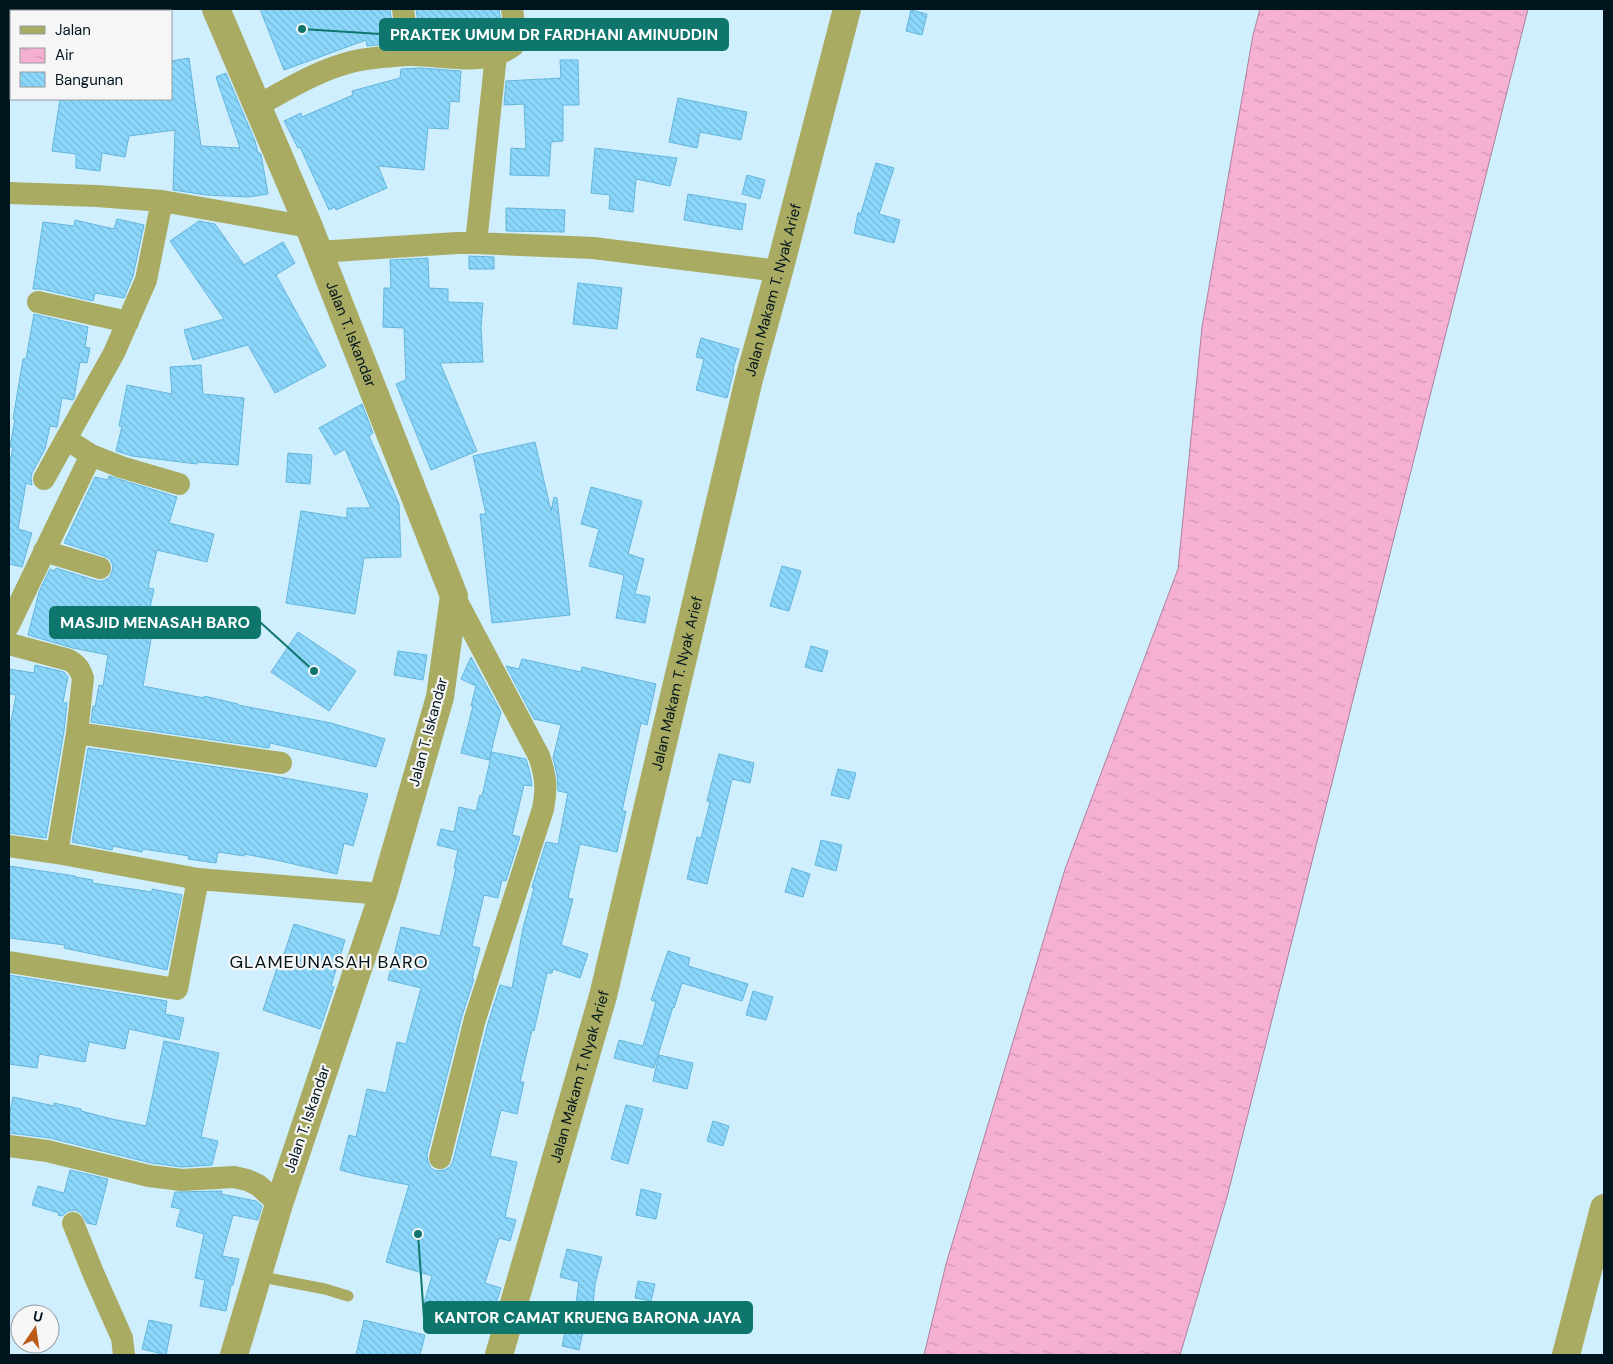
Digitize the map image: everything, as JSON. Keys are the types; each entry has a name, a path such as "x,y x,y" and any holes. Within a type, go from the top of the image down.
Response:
{"street":[{"name":"Jalan T. Iskandar","path":"216,9 308,227 454,596 440,697 383,894 279,1204 234,1355"},
{"path":"403,9 409,55"},
{"path":"258,106 306,78 355,61 409,55 465,58 496,56 513,46 515,30 512,9"},
{"name":"Jalan Makam T. Nyak Arief","path":"499,1355 603,996 749,379 779,271 846,9"},
{"path":"476,243 496,56"},
{"path":"9,193 97,196 162,201 308,227"},
{"path":"44,480 114,353 146,280 162,201"},
{"path":"318,252 476,243 593,248 779,271"},
{"path":"38,302 128,322"},
{"path":"66,439 91,455 121,467 179,484"},
{"path":"9,625 91,455"},
{"path":"44,551 100,568"},
{"path":"440,1158 475,1019 543,810 547,792 545,774 539,756 454,596"},
{"path":"9,642 12,645 69,660 76,664 84,678 77,733 57,852"},
{"path":"77,733 281,764"},
{"path":"9,846 57,852 198,879 383,894"},
{"path":"9,962 177,989 198,879"},
{"path":"9,1146 47,1151 148,1176 182,1180 234,1176 258,1185 279,1204"},
{"path":"1566,1355 1604,1208"},
{"path":"72,1223 122,1338 124,1355"}],"lane":[{"path":"257,1276 325,1289 348,1296"}],"water":[{"path":"1260,9 1528,9 1227,1197 1180,1355 924,1355 946,1264 1065,869 1178,569 1202,327 1253,35"}],"building":[{"path":"260,9 390,9 394,43 367,46 366,40 284,70"},
{"path":"416,9 499,9 502,30 501,38 486,44 475,45 421,42"},
{"path":"911,10 927,14 922,35 906,31"},
{"path":"189,58 201,146 240,148 216,77 226,73 255,141 258,153 261,154 268,194 248,197 206,195 173,190 175,130 129,136 125,157 102,153 100,171 76,168 76,154 52,151 60,100 172,100 172,61"},
{"path":"560,60 578,60 579,105 563,105 563,141 551,142 549,176 510,175 511,148 526,149 524,104 504,105 506,81 561,78"},
{"path":"421,68 461,71 459,102 450,101 448,129 428,128 424,170 378,166 387,188 336,210 335,207 329,210 300,147 298,148 284,121 301,113 302,117 353,95 352,91 400,78 401,69"},
{"path":"678,98 747,112 741,140 700,132 697,148 669,142"},
{"path":"595,148 677,158 670,186 636,179 633,212 609,209 610,195 591,193"},
{"path":"876,163 894,168 879,214 900,220 894,243 854,233 858,213 861,213"},
{"path":"747,175 765,180 760,199 742,194"},
{"path":"688,194 746,204 742,230 684,220"},
{"path":"506,208 565,210 564,232 506,231"},
{"path":"117,219 144,225 133,276 124,298 95,293 93,301 41,289 33,289 43,222 74,226 75,220 114,229"},
{"path":"199,221 215,224 244,265 283,242 295,263 276,275 326,366 275,393 248,345 193,360 184,330 224,319 170,241"},
{"path":"469,256 494,257 494,269 469,269"},
{"path":"428,258 429,288 448,289 448,302 483,303 481,327 483,362 440,363 477,451 431,470 396,384 406,380 404,328 383,327 384,288 391,288 390,260"},
{"path":"578,283 622,288 617,329 573,324"},
{"path":"34,314 88,327 85,347 90,348 87,363 80,362 74,398 73,400 62,398 57,427 50,426 45,449 32,473 32,485 26,483 18,529 32,533 22,567 9,564 9,466 13,447 10,447 15,419 13,419 23,359 26,359"},
{"path":"701,338 739,349 727,398 696,390 704,359 696,357"},
{"path":"201,365 203,394 244,398 238,465 197,462 197,464 132,456 116,451 122,426 119,426 127,385 172,394 170,367"},
{"path":"362,404 373,433 369,436 399,504 401,557 364,558 355,614 286,603 301,511 347,518 347,508 371,508 345,449 335,455 319,428"},
{"path":"535,442 551,511 554,497 557,498 570,615 492,623 480,514 486,514 473,456"},
{"path":"288,453 312,455 310,484 286,482"},
{"path":"109,476 177,497 169,523 214,534 207,562 157,550 148,588 154,589 146,626 153,627 143,686 204,698 204,696 238,705 331,723 385,739 376,767 270,743 269,748 91,722 99,685 103,686 108,655 73,648 28,635 39,592 50,569 55,571 56,568 97,581 109,578 113,565 110,559 64,543 95,477 108,480"},
{"path":"591,487 642,501 628,554 644,559 635,594 650,597 645,623 616,618 624,575 589,566 599,529 581,524"},
{"path":"782,566 801,571 789,611 770,606"},
{"path":"298,632 356,671 329,711 271,672"},
{"path":"811,646 828,651 822,672 805,667"},
{"path":"398,651 427,655 423,680 394,675"},
{"path":"471,657 501,712 489,760 461,753 476,686 461,679"},
{"path":"522,659 581,672 582,667 656,684 647,725 641,723 622,811 626,811 617,852 580,844 568,898 573,899 561,945 588,954 580,978 553,969 552,973 547,973 520,1082 524,1082 517,1114 501,1110 490,1156 517,1162 505,1217 516,1220 510,1241 499,1238 485,1283 501,1288 490,1322 424,1303 432,1276 386,1262 409,1185 340,1170 349,1135 356,1137 367,1089 386,1093 397,1042 406,1044 421,988 388,980 401,927 440,936 456,868 454,868 458,850 437,845 441,829 454,832 459,807 476,811 480,795 482,796 492,752 526,759 532,786 524,785 512,835 520,837 506,881 502,880 498,898 484,895 472,946 480,948 472,979 474,979 462,1016 427,1155 431,1168 436,1171 450,1167 453,1161 488,1023 500,985 512,988 523,928 534,888 532,887 546,842 558,844 568,793 558,791 553,758 561,725 534,719 506,666 519,669"},
{"path":"35,665 64,672 68,677 63,702 67,703 64,731 46,838 9,833 9,727 16,695 9,694 9,669 34,673"},
{"path":"88,748 264,774 368,794 353,846 344,843 337,874 244,854 244,856 218,852 216,863 188,859 189,856 143,849 142,852 113,846 112,850 72,842"},
{"path":"719,754 754,763 750,783 732,779 707,884 687,879 697,837 701,838 710,802 707,801"},
{"path":"838,769 856,773 849,799 831,795"},
{"path":"821,840 842,845 836,871 815,865"},
{"path":"9,866 75,876 93,880 92,883 152,892 152,889 182,895 167,970 64,948 65,945 9,938"},
{"path":"792,868 810,874 803,897 785,892"},
{"path":"294,924 345,940 331,986 334,987 320,1029 263,1010"},
{"path":"668,951 690,958 688,966 748,984 742,1001 682,983 654,1068 614,1058 619,1040 643,1046 656,1002 651,1000"},
{"path":"9,975 167,1001 165,1014 184,1018 179,1040 129,1029 125,1049 89,1042 85,1062 39,1054 37,1068 9,1064"},
{"path":"753,991 773,997 766,1020 746,1015"},
{"path":"164,1041 219,1053 201,1137 218,1141 212,1165 182,1167 151,1163 50,1138 9,1133 9,1117 13,1097 54,1106 54,1103 146,1126"},
{"path":"659,1055 693,1063 687,1089 653,1081"},
{"path":"626,1105 643,1109 628,1164 611,1159"},
{"path":"713,1121 729,1126 723,1146 707,1141"},
{"path":"70,1170 108,1179 96,1225 87,1223 81,1213 75,1210 68,1211 62,1216 58,1215 59,1213 32,1205 38,1186 64,1193"},
{"path":"641,1189 661,1194 656,1219 636,1215"},
{"path":"222,1191 221,1194 256,1201 262,1206 258,1220 233,1215 222,1256 239,1259 226,1311 200,1306 205,1280 195,1278 204,1234 176,1226 181,1209 171,1207 175,1192"},
{"path":"567,1249 602,1257 595,1284 593,1305 576,1303 579,1282 560,1277"},
{"path":"638,1281 655,1284 651,1301 635,1298"},
{"path":"149,1320 172,1325 166,1355 142,1349"},
{"path":"364,1320 425,1335 420,1355 356,1355"},
{"path":"567,1323 584,1327 579,1350 562,1346"}],"place":[{"name":"PRAKTEK UMUM DR FARDHANI AMINUDDIN","path":"302,29"},
{"name":"MASJID MENASAH BARO","path":"314,671"},
{"name":"KANTOR CAMAT KRUENG BARONA JAYA","path":"418,1234"}],"district":[{"name":"GLAMEUNASAH BARO","path":"329,962"}]}
